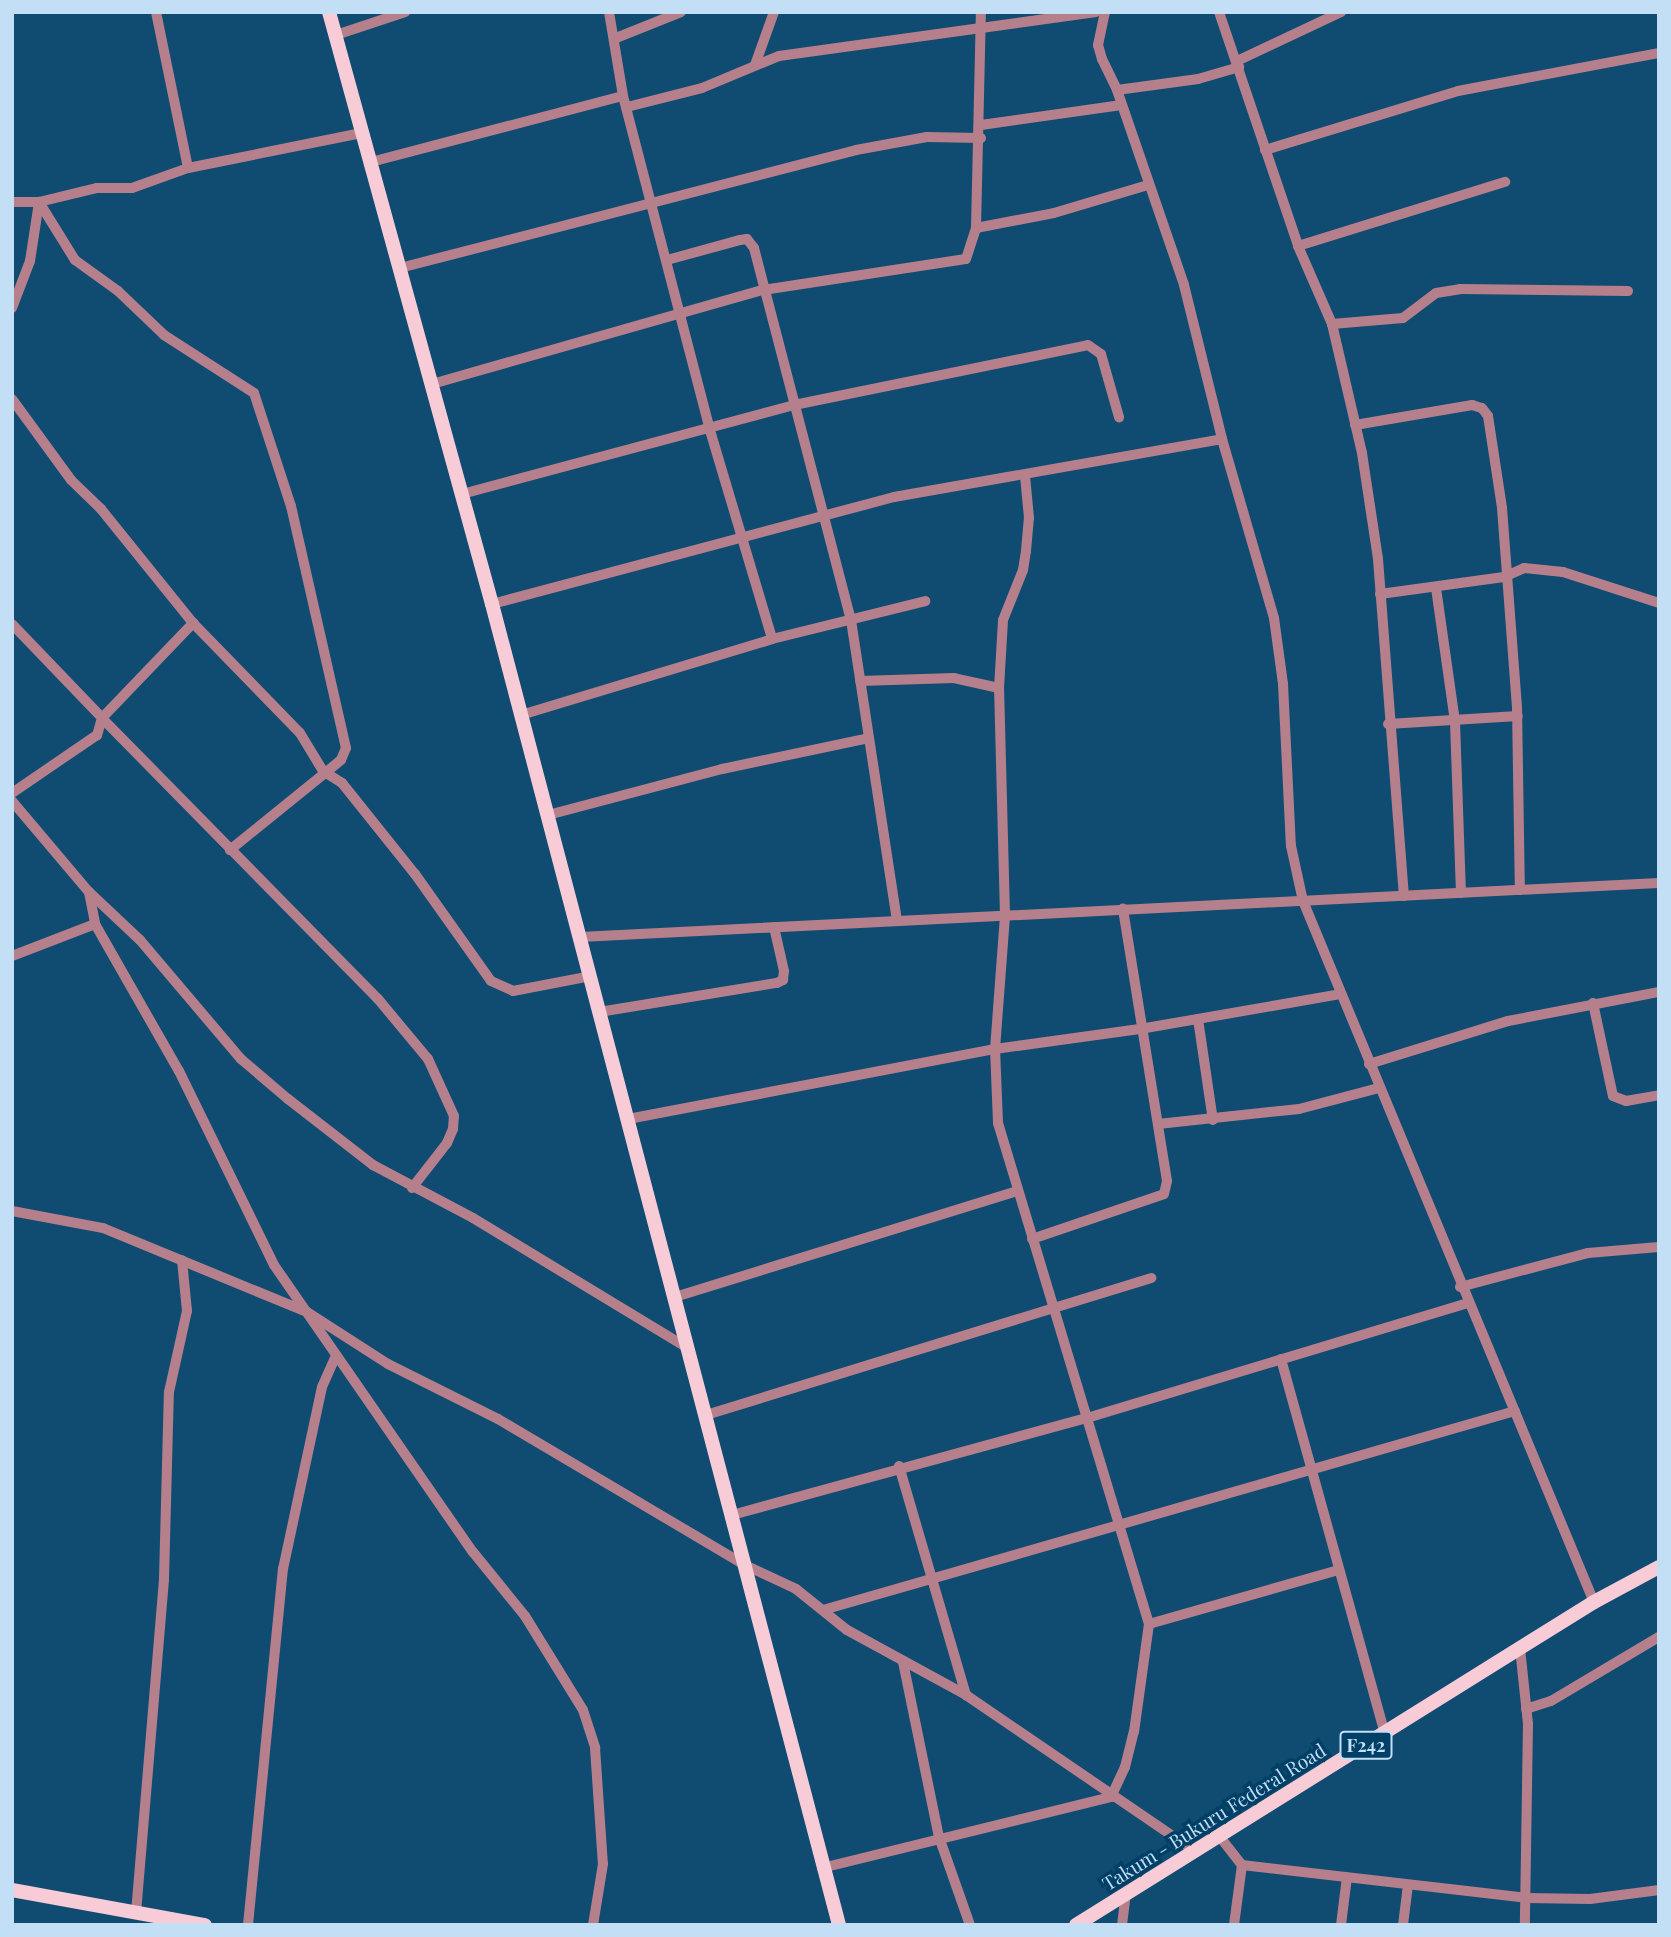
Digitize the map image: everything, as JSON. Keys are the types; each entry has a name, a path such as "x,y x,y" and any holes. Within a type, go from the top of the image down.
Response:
{"main road":[{"path":"329,12 522,715 839,1925"},
{"name":"Takum - Bukuru Federal Road","path":"1076,1925 1594,1602 1659,1567"},
{"path":"12,1890 205,1925"}],"street":[{"path":"156,12 188,168"},
{"path":"335,35 405,12"},
{"path":"609,12 616,38 625,102 709,428 772,639"},
{"path":"616,38 681,12"},
{"path":"755,65 774,12"},
{"path":"432,384 762,290 960,262 970,253 976,228 981,138 979,27 982,12"},
{"path":"371,162 625,102 702,88 779,56 1096,12"},
{"path":"1105,12 1098,44 1122,104 1184,285 1222,439 1274,618 1283,684 1291,846 1303,901 1460,1287 1594,1602"},
{"path":"1219,12 1298,246 1332,324 1355,425 1380,594 1388,724 1404,896"},
{"path":"1117,90 1198,79 1238,64 1341,12"},
{"path":"1265,150 1458,91 1659,53"},
{"path":"981,125 1122,104"},
{"path":"12,202 38,202 97,188 132,188 188,168 362,133"},
{"path":"400,268 653,205 856,150 927,137 981,138"},
{"path":"1298,246 1505,182"},
{"path":"976,228 1054,213 1148,185"},
{"path":"12,308 30,261 38,202"},
{"path":"38,202 75,260 118,291 164,335 254,393 291,506 346,748 341,760 323,771 230,850"},
{"path":"667,260 747,239 754,248 762,290 825,514 851,620 897,921"},
{"path":"1332,324 1403,318 1436,293 1460,289 1628,291"},
{"path":"462,494 794,405 1088,345 1101,354 1119,417"},
{"path":"12,399 71,480 101,509 193,623 300,733 323,771 342,783 415,874 491,981 513,991 591,976"},
{"path":"1355,425 1472,405 1482,408 1488,416 1502,508 1504,577 1518,716 1520,890"},
{"path":"492,604 894,497 1025,476 1222,439"},
{"path":"1025,476 1029,518 1026,551 1023,570 1003,620 999,688 1005,915 995,1049 998,1123 1032,1239 1056,1308 1117,1525 1149,1624 1134,1732 1125,1767 1111,1797"},
{"path":"1380,594 1504,577 1524,568 1563,572 1659,603"},
{"path":"1436,588 1455,722 1461,893"},
{"path":"522,715 772,639 925,601"},
{"path":"12,793 97,736 102,718 193,623"},
{"path":"12,624 378,999 428,1059 454,1116 453,1129 447,1143 412,1188"},
{"path":"860,681 954,678 999,688"},
{"path":"1388,724 1455,722 1518,716"},
{"path":"548,815 722,769 869,738"},
{"path":"12,802 89,892 140,940 241,1059 373,1165 473,1218 688,1348"},
{"path":"580,937 1659,883"},
{"path":"89,892 96,924 178,1071 274,1265 335,1358 473,1552 525,1616 583,1710 595,1748 603,1864 593,1925"},
{"path":"1032,1239 1164,1195 1167,1181 1140,1030 1124,909"},
{"path":"12,956 96,924"},
{"path":"599,1012 783,980 774,928"},
{"path":"1369,1064 1508,1021 1659,992"},
{"path":"628,1119 995,1049 1140,1030 1340,994"},
{"path":"1593,1003 1613,1096 1626,1101 1659,1095"},
{"path":"1198,1019 1213,1120"},
{"path":"1158,1124 1299,1109 1379,1088"},
{"path":"675,1297 1018,1191"},
{"path":"12,1211 103,1228 307,1312 388,1364 498,1419 745,1565 796,1589 847,1630 966,1696 1195,1852"},
{"path":"1460,1287 1588,1253 1659,1247"},
{"path":"136,1913 164,1579 169,1392 187,1311 182,1260"},
{"path":"706,1415 1151,1278"},
{"path":"732,1515 899,1466 1087,1418 1467,1303"},
{"path":"248,1925 283,1569 323,1387 335,1358"},
{"path":"1281,1359 1385,1733"},
{"path":"823,1610 1515,1411"},
{"path":"899,1466 966,1696"},
{"path":"1149,1624 1338,1570"},
{"path":"1526,1709 1550,1701 1659,1637"},
{"path":"1520,1648 1526,1709 1525,1925"},
{"path":"903,1662 939,1837 970,1925"},
{"path":"822,1867 1111,1797"},
{"path":"1220,1837 1242,1865 1526,1898 1590,1899 1659,1890"},
{"path":"1234,1925 1242,1865"},
{"path":"1341,1925 1347,1877"},
{"path":"1403,1925 1408,1885"},
{"path":"1122,1925 1126,1894"}]}
